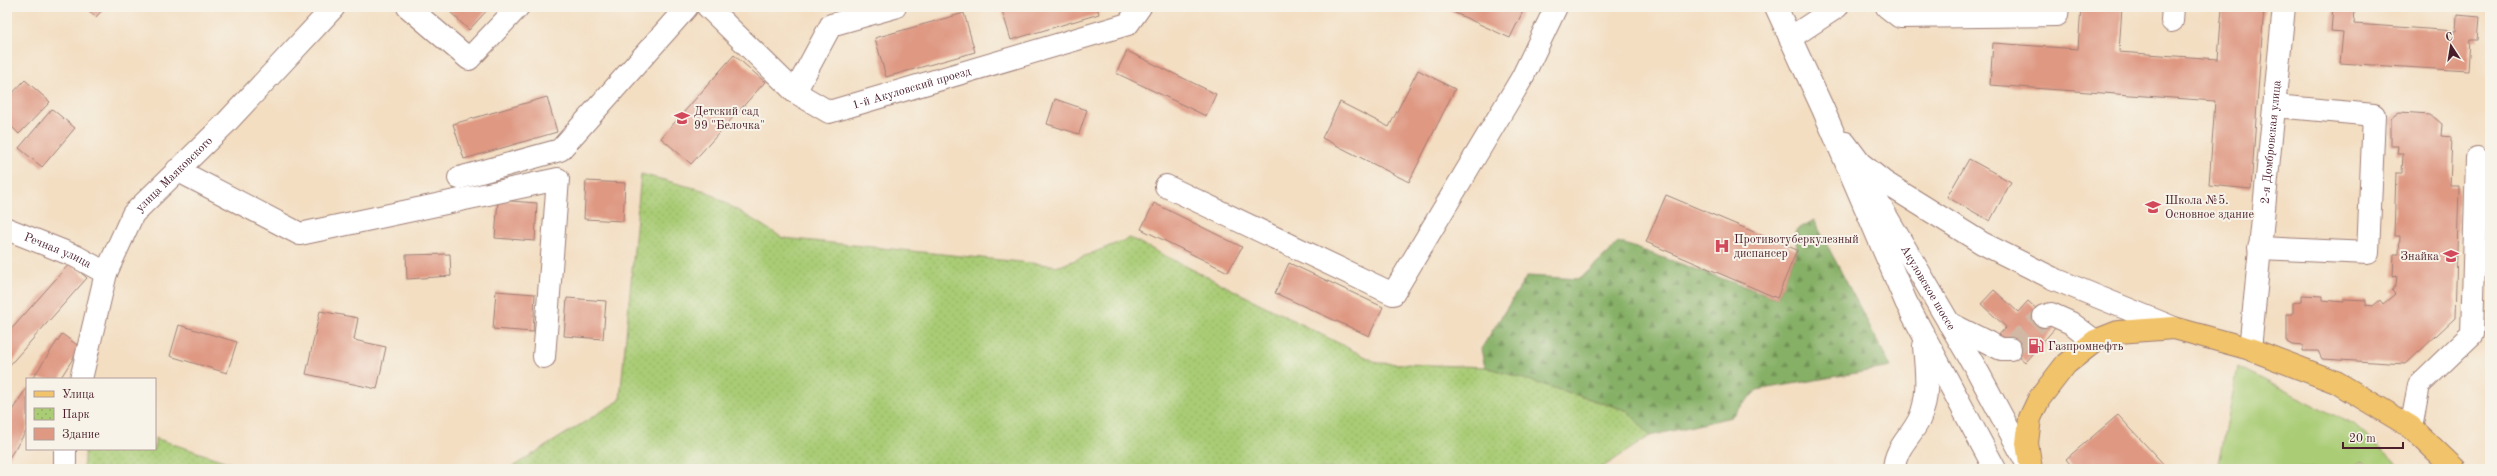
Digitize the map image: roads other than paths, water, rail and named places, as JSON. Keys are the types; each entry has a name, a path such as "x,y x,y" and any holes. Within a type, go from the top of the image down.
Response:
{"main road":[{"path":"2030,469 2027,443 2030,418 2039,399 2066,364 2095,342 2118,332 2174,328 2250,349 2336,382 2411,427 2455,469"}],"street":[{"name":"улица Маяковского","path":"81,378 106,273 133,214 225,124 334,7"},
{"path":"408,7 469,59 518,7"},
{"path":"459,178 560,150 687,7"},
{"name":"1-й Акуловский проезд","path":"708,7 795,92 829,112 1128,24 1140,7"},
{"path":"795,92 831,25 895,7"},
{"path":"1166,186 1393,294 1522,78 1556,7"},
{"name":"Акуловское шоссе","path":"1776,7 1823,108 1906,302 1924,339 1995,469"},
{"path":"1887,7 1900,17 2057,15 2058,7"},
{"name":"2-я Домбровская улица","path":"2250,349 2284,7"},
{"path":"1790,38 1826,10"},
{"path":"2259,248 2368,253 2374,115 2275,106"},
{"name":"Акуловское шоссе","path":"1823,108 1950,323 2030,469"},
{"path":"1840,136 1860,163 1884,182 1982,243 2052,278 2174,328"},
{"path":"2411,427 2419,385 2472,334 2478,158"},
{"path":"177,170 300,234 558,179 544,357"},
{"name":"Речная улица","path":"7,230 75,256 106,273"},
{"path":"2044,316 2051,314 2071,324 2095,342"},
{"path":"1950,323 2001,349 2010,349"},
{"path":"1894,469 1895,457 1919,419 1928,388 1924,339"},
{"path":"65,450 65,469"}],"tunnel":[{"path":"2010,349 2044,316"}],"place":[{"name":"Детский сад 99 \"Белочка\"","path":"682,118"},
{"name":"Школа №5. Основное здание","path":"2153,207"},
{"name":"Противотуберкулезный диспансер","path":"1722,246"},
{"name":"Знайка","path":"2451,256"},
{"name":"Газпромнефть","path":"2036,346"}]}
